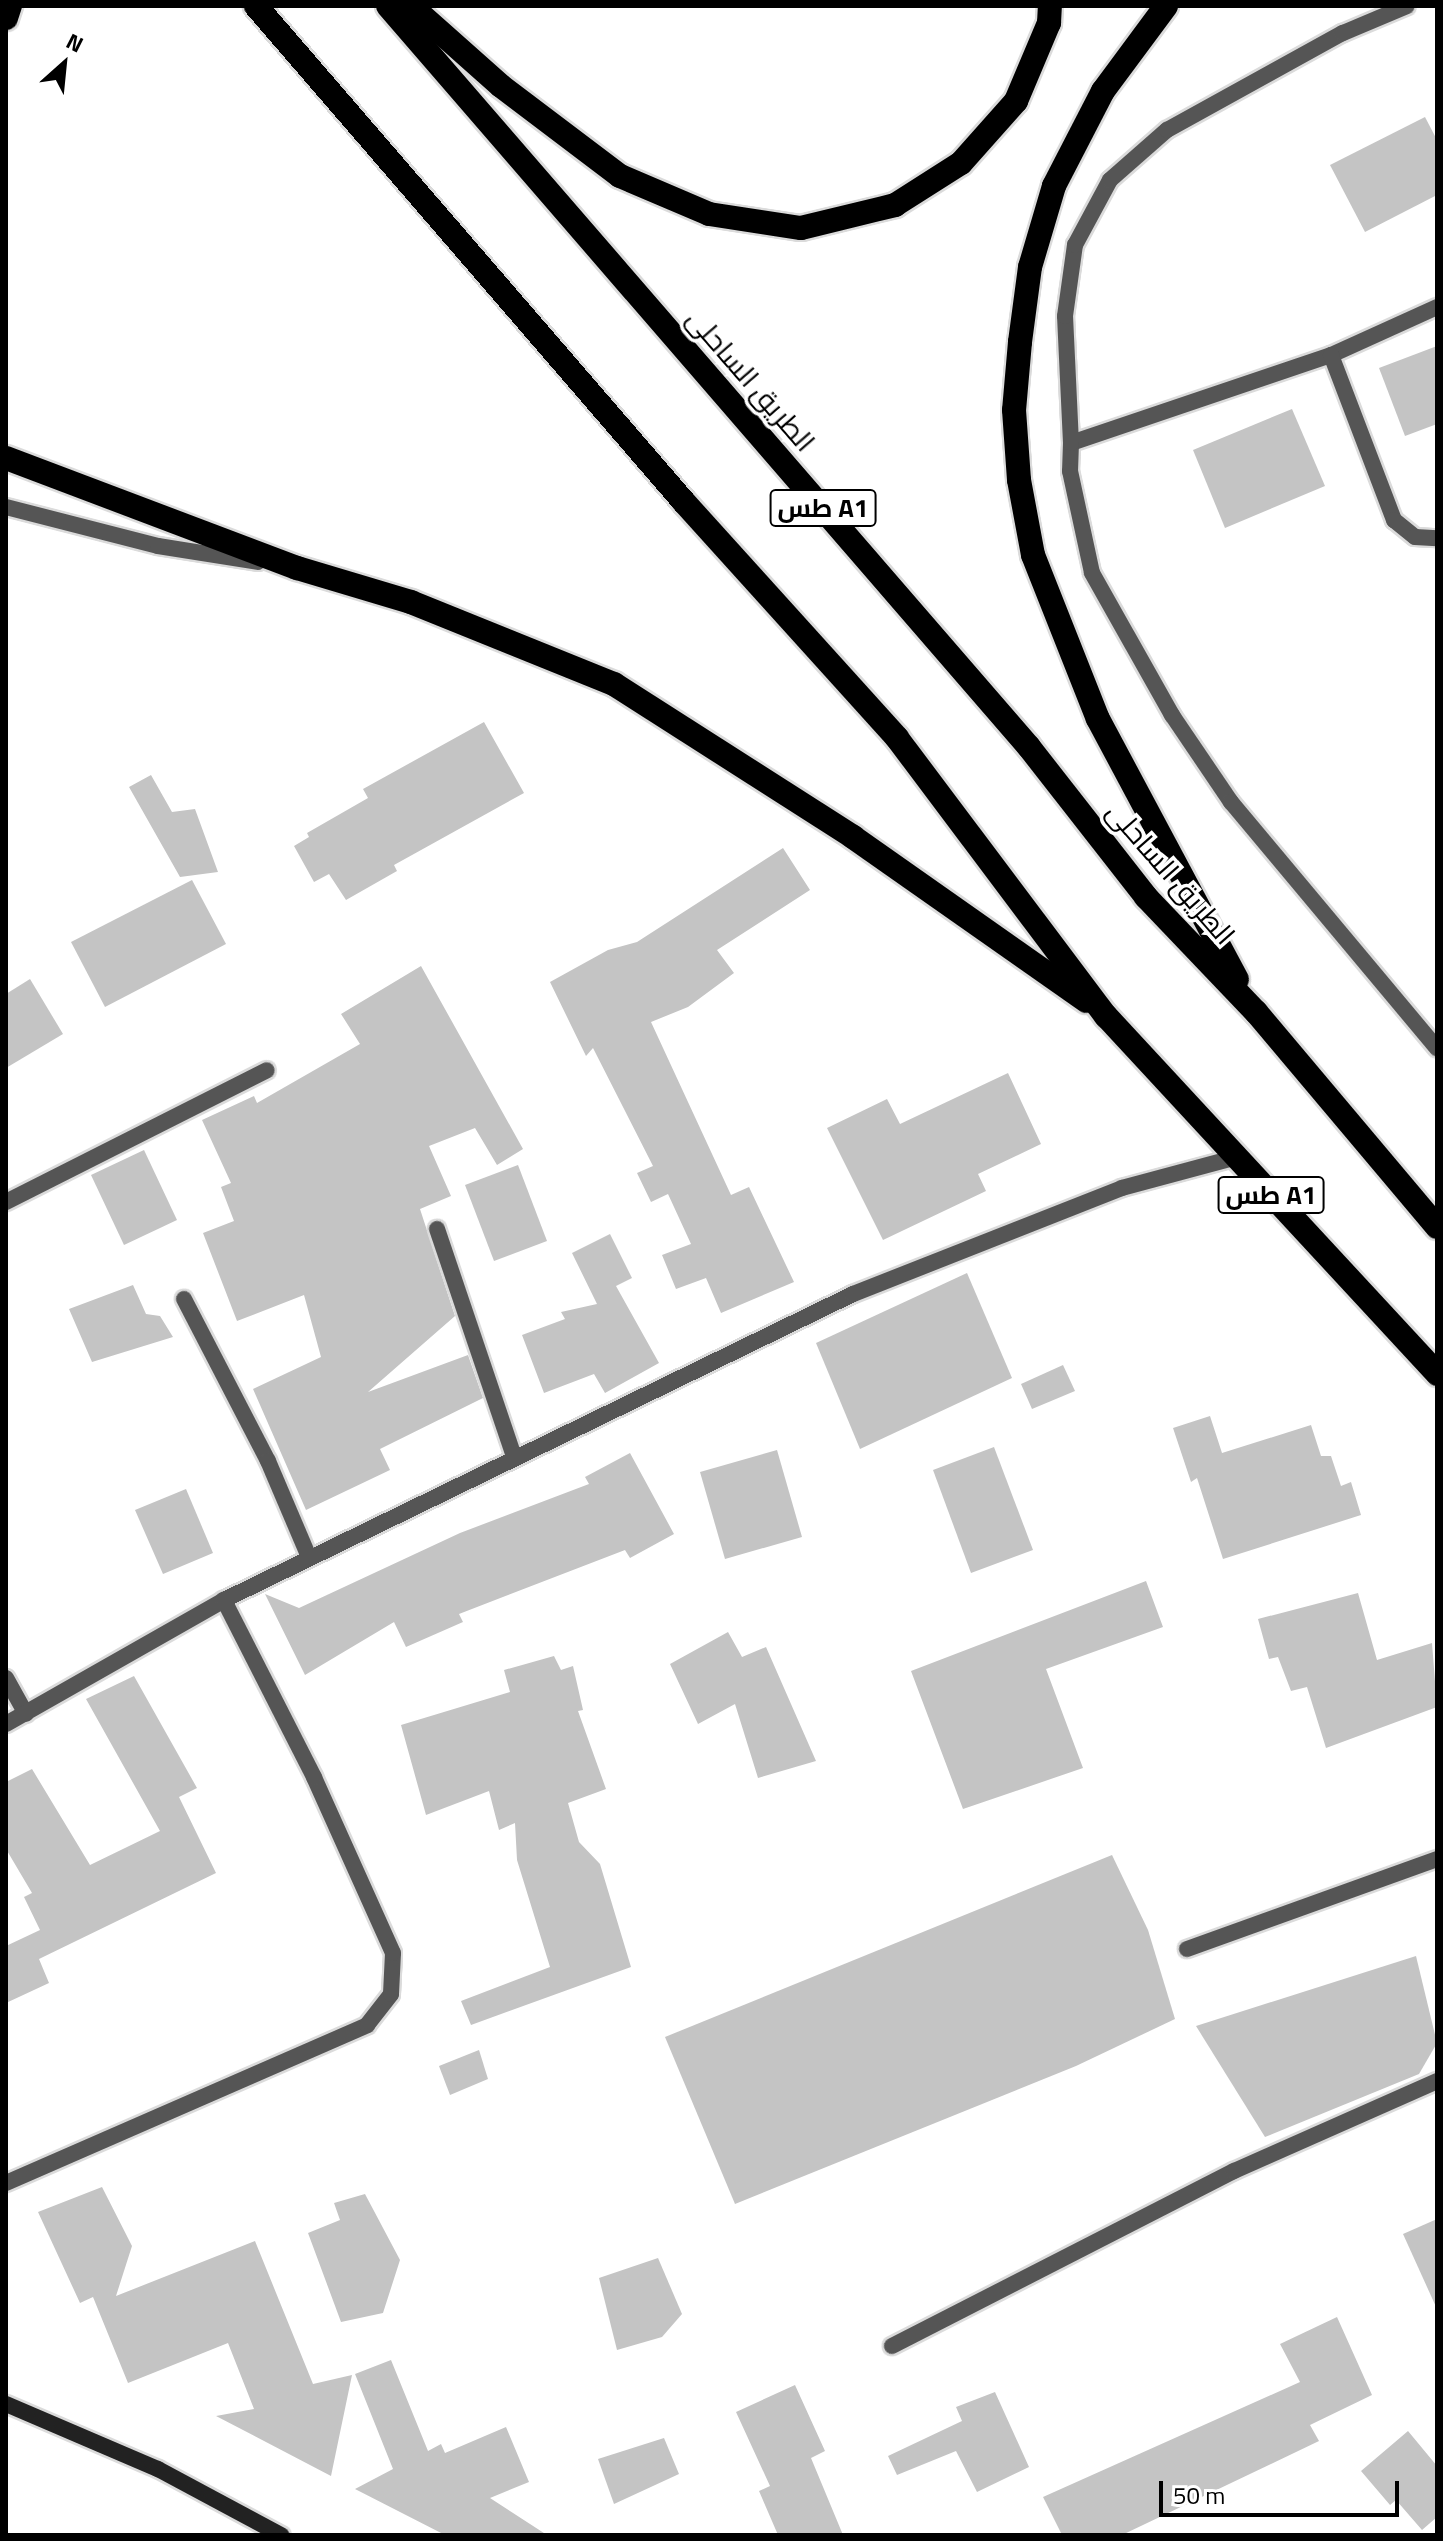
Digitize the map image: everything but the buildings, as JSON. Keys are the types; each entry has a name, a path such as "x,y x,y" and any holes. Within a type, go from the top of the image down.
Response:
{"highway":[{"path":"6,18 10,6"},
{"name":"طس A1","path":"256,6 684,502 897,738 1106,1016 1437,1374"},
{"name":"الطريق الساحلى","path":"388,6 1029,747 1146,897 1256,1012"},
{"path":"411,6 501,86 620,176 709,214 801,228 895,205 961,163 1016,101 1049,23 1050,6"},
{"path":"1166,6 1103,91 1054,186 1030,267 1020,342 1014,410 1019,480 1033,555 1098,719 1256,1012"},
{"path":"6,458 297,568 411,602 614,684 853,837 1106,1016"},
{"name":"طس A1","path":"1256,1012 1437,1227"}],"street":[{"path":"1407,6 1343,33 1167,130 1110,180 1075,245 1065,316 1074,504 1092,573 1172,715 1231,802 1437,1048"},
{"path":"1071,443 1331,355 1437,307"},
{"path":"1331,355 1394,520 1415,537 1437,538"},
{"path":"6,507 158,546 297,568"},
{"path":"6,1202 267,1070"},
{"path":"6,1724 224,1600 853,1294 1122,1188 1237,1157"},
{"path":"437,1229 514,1457"},
{"path":"184,1299 268,1461 309,1557"},
{"path":"6,2183 367,2025 391,1994 393,1953 314,1777 224,1600"},
{"path":"6,1678 26,1714"},
{"path":"1187,1949 1437,1859"},
{"path":"892,2346 1234,2171 1437,2081"},
{"path":"6,2404 158,2469 281,2535"}]}
